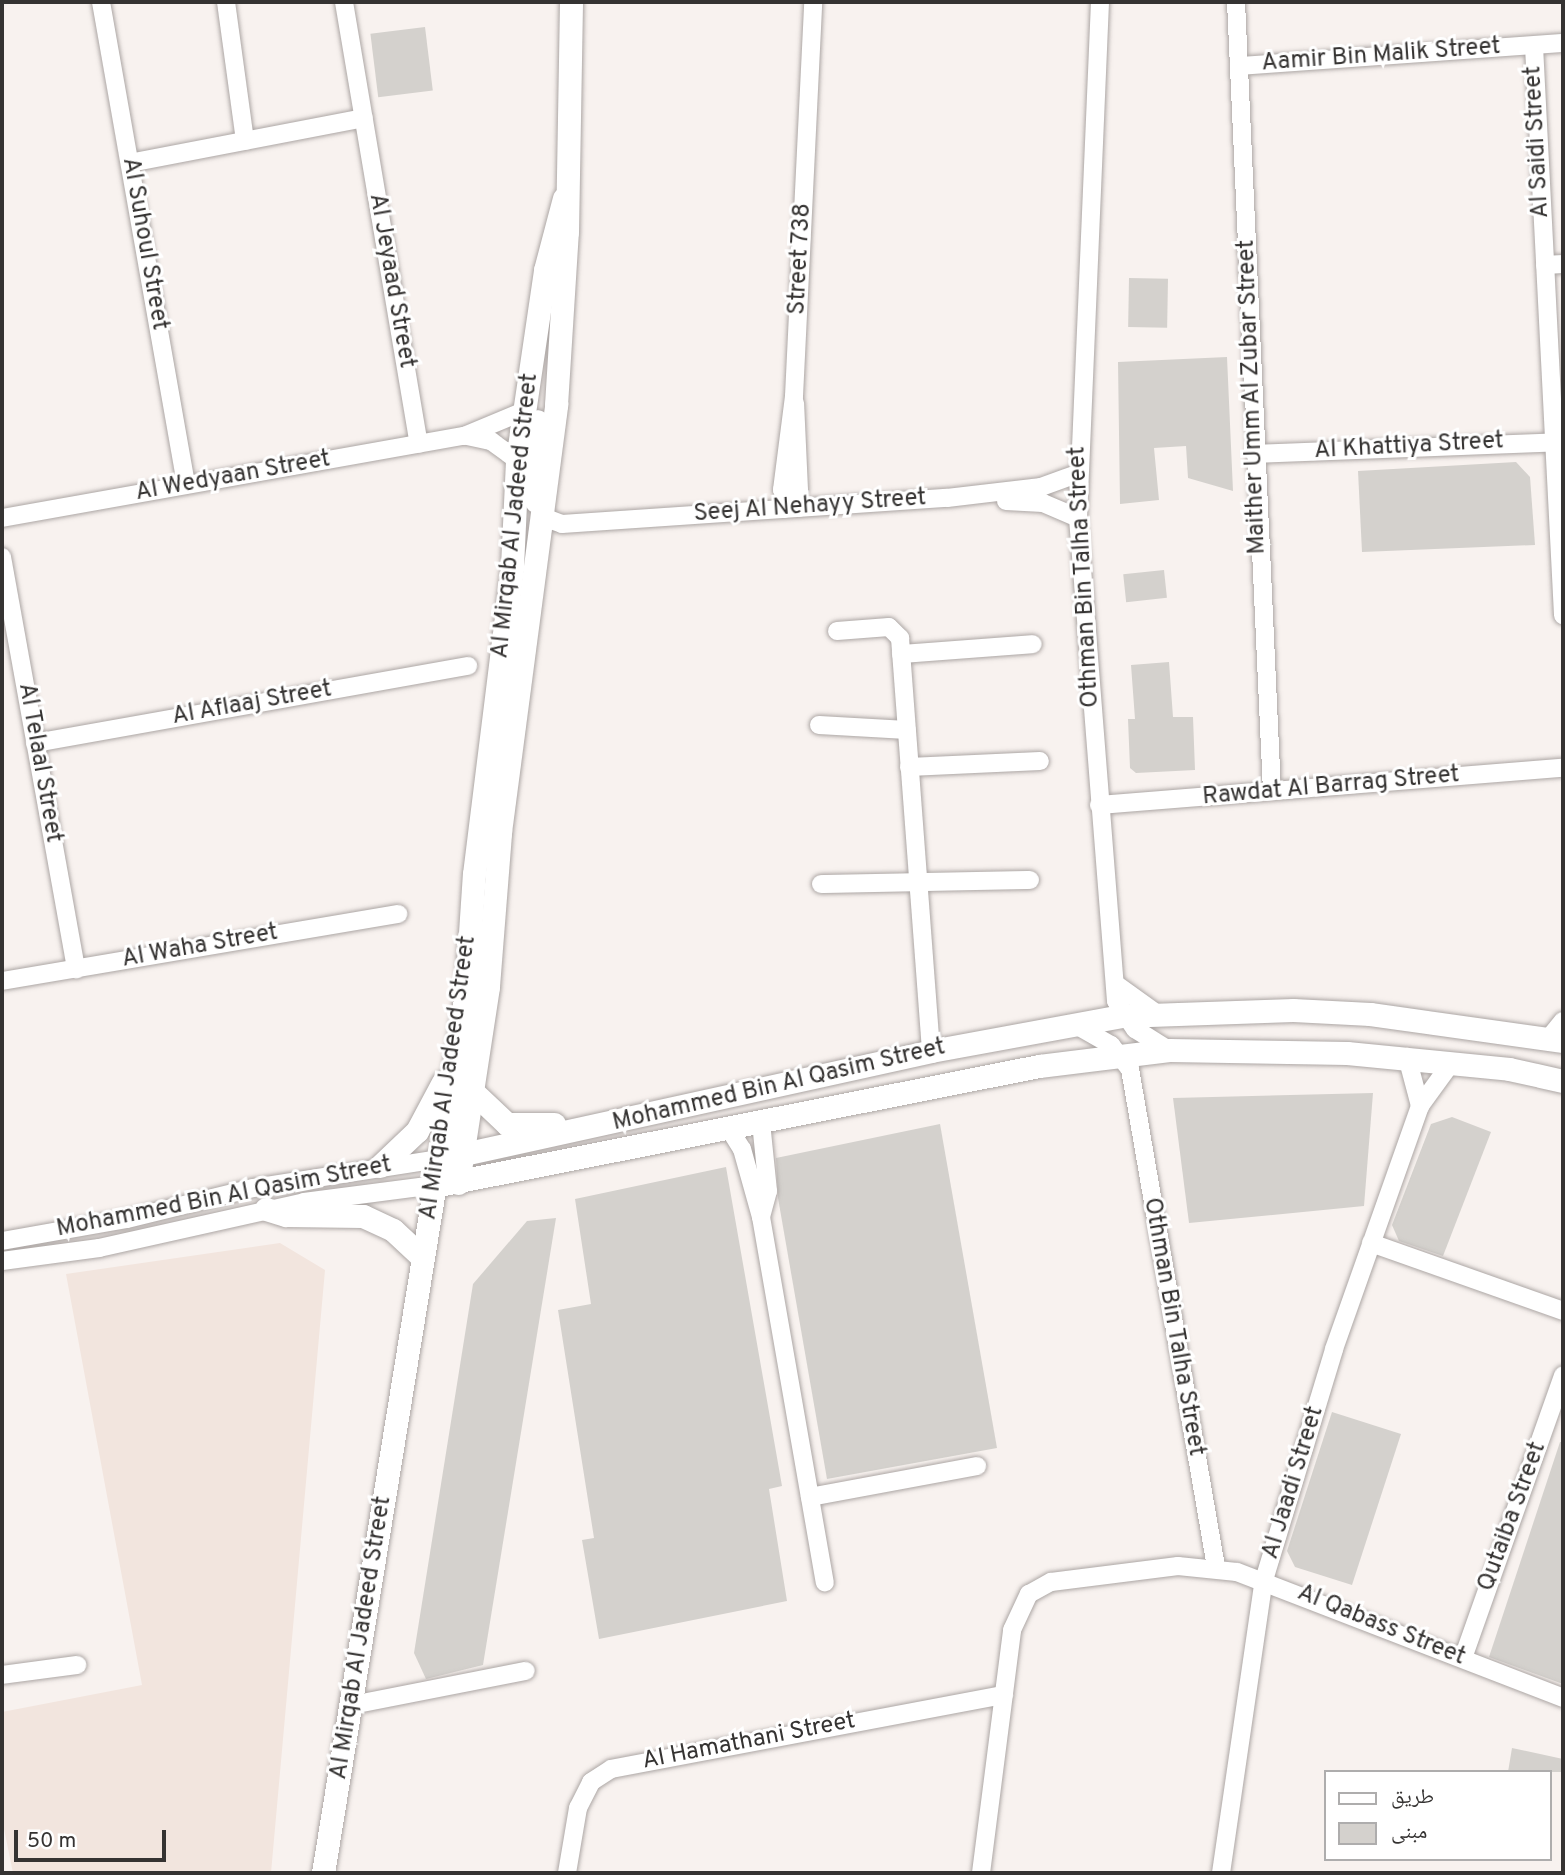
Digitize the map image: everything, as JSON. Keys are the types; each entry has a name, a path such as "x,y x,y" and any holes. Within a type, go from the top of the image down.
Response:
{"street":[{"name":"Al Suhoul Street","path":"101,2 186,485"},
{"path":"226,2 245,141"},
{"name":"Al Jeyaad Street","path":"344,2 419,444"},
{"name":"Al Mirqab Al Jadeed Street","path":"458,1183 543,517 559,354 571,2"},
{"name":"Street 738","path":"791,507 799,490 800,456 794,396 813,2"},
{"name":"Othman Bin Talha Street","path":"1100,2 1076,474 1099,805 1121,1016"},
{"name":"Maither Umm Al Zubar Street","path":"1236,2 1272,791"},
{"name":"Aamir Bin Malik Street","path":"1240,66 1563,43"},
{"name":"Al Saidi Street","path":"1534,46 1545,265 1558,442 1563,615"},
{"path":"130,163 364,118"},
{"name":"Al Mirqab Al Jadeed Street","path":"323,1873 455,1057 510,589 517,460 545,270 564,198"},
{"path":"1545,265 1563,264"},
{"path":"532,357 539,388 532,486 543,517"},
{"name":"Al Wedyaan Street","path":"2,518 464,436 524,411"},
{"name":"Al Wedyaan Street","path":"464,436 491,440 517,460"},
{"name":"Al Khattiya Street","path":"1255,454 1558,442"},
{"name":"Seej Al Nehayy Street","path":"543,517 562,524 947,498 970,491 1041,487 1076,474"},
{"path":"947,498 1043,503 1078,517"},
{"name":"Al Telaal Street","path":"2,557 76,969"},
{"path":"837,631 894,628 901,654 931,1051"},
{"path":"901,654 1033,644"},
{"name":"Al Aflaaj Street","path":"35,743 468,666"},
{"path":"819,725 907,730"},
{"path":"909,767 1040,761"},
{"name":"Rawdat Al Barrag Street","path":"1099,805 1563,768"},
{"path":"821,884 1030,880"},
{"name":"Al Waha Street","path":"2,981 398,914"},
{"path":"1117,985 1156,1013"},
{"name":"Mohammed Bin Al Qasim Street","path":"2,1241 380,1166 463,1155 633,1120 931,1051 1121,1016 1156,1013 1370,1014 1559,1033"},
{"path":"1121,1016 1169,1049"},
{"path":"1074,1024 1122,1055"},
{"name":"Mohammed Bin Al Qasim Street","path":"2,1261 99,1248 266,1209 458,1183 1095,1058 1169,1049 1407,1058 1452,1062 1563,1081"},
{"name":"Othman Bin Talha Street","path":"1122,1055 1130,1069 1130,1086 1216,1567"},
{"path":"380,1166 417,1131 455,1057"},
{"path":"1095,1058 1130,1086"},
{"path":"1407,1058 1420,1106"},
{"name":"Al Jaadi Street","path":"1221,1873 1264,1580 1371,1243 1420,1106 1452,1062"},
{"path":"471,1090 497,1118 519,1127 605,1114 633,1120"},
{"path":"761,1122 768,1191 761,1217"},
{"path":"730,1130 742,1149 761,1217 825,1582"},
{"path":"266,1209 286,1215 363,1216 393,1230 422,1257"},
{"path":"1371,1243 1563,1311"},
{"name":"Qutaiba Street","path":"1463,1658 1563,1375"},
{"path":"810,1497 977,1466"},
{"name":"Al Qabass Street","path":"981,1873 1012,1630 1029,1594 1051,1582 1178,1566 1216,1567 1264,1580 1563,1698"},
{"path":"2,1675 77,1665"},
{"path":"352,1705 526,1671"},
{"name":"Al Hamathani Street","path":"567,1873 578,1808 591,1782 611,1769 1004,1695"}],"shaded area":[{"path":"280,1243 325,1270 271,1873 13,1873 2,1819 2,1712 142,1685 66,1274"}],"building":[{"path":"425,27 433,91 378,97 370,34"},
{"path":"1129,278 1168,279 1167,328 1128,327"},
{"path":"1227,357 1233,491 1188,478 1186,446 1154,448 1159,500 1120,504 1118,362"},
{"path":"1516,462 1530,477 1535,545 1362,552 1358,471"},
{"path":"1164,570 1167,598 1126,602 1123,574"},
{"path":"1169,662 1173,717 1193,717 1195,770 1136,773 1130,768 1128,719 1135,719 1131,665"},
{"path":"1373,1093 1364,1206 1189,1223 1173,1098"},
{"path":"1452,1117 1491,1132 1443,1256 1399,1241 1392,1225 1431,1124"},
{"path":"940,1124 997,1448 827,1479 778,1198 776,1158"},
{"path":"726,1167 782,1486 769,1489 787,1601 599,1639 582,1540 594,1538 558,1310 591,1304 575,1199"},
{"path":"556,1218 483,1665 426,1679 414,1653 473,1284 527,1221"},
{"path":"1332,1412 1401,1434 1352,1585 1295,1567 1287,1551"},
{"path":"1560,1442 1563,1442 1563,1684 1489,1657"},
{"path":"1512,1748 1563,1759 1563,1772 1508,1770"}]}
